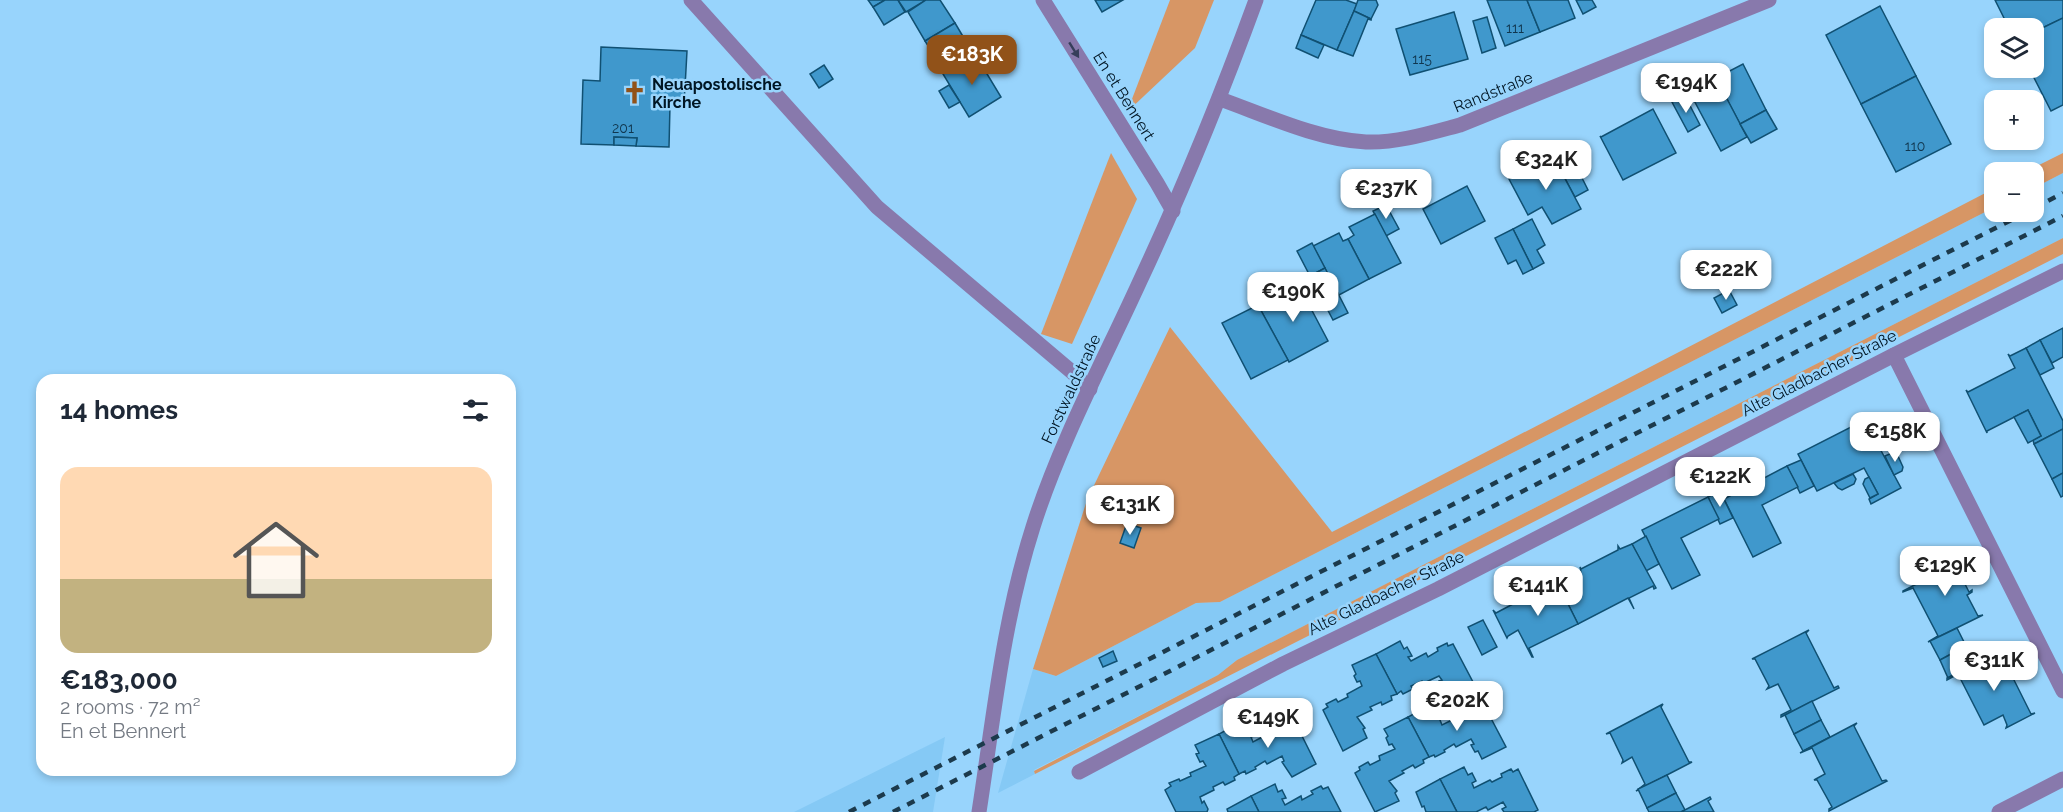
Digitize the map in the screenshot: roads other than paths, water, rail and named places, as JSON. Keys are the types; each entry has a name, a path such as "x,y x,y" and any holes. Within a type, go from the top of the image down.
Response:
{"street":[{"path":"691,0 877,207 1090,389"},
{"name":"En et Bennert","path":"1043,0 1173,212"},
{"name":"Forstwaldstraße","path":"980,812 994,703 1010,610 1033,526 1055,467 1173,212 1220,99 1256,0"},
{"name":"Randstraße","path":"1220,99 1315,133 1365,142 1413,138 1461,125 1769,0"},
{"name":"Alte Gladbacher Straße","path":"1079,772 1283,664 1438,589 2063,271"},
{"path":"1894,355 2063,691"},
{"path":"1999,812 2018,808 2063,779"}],"railway":[{"path":"2044,203 2063,193"},
{"path":"893,812 2063,216"},
{"path":"849,812 2007,222"}],"place":[{"name":"Neuapostolische Kirche","path":"634,93"}]}
